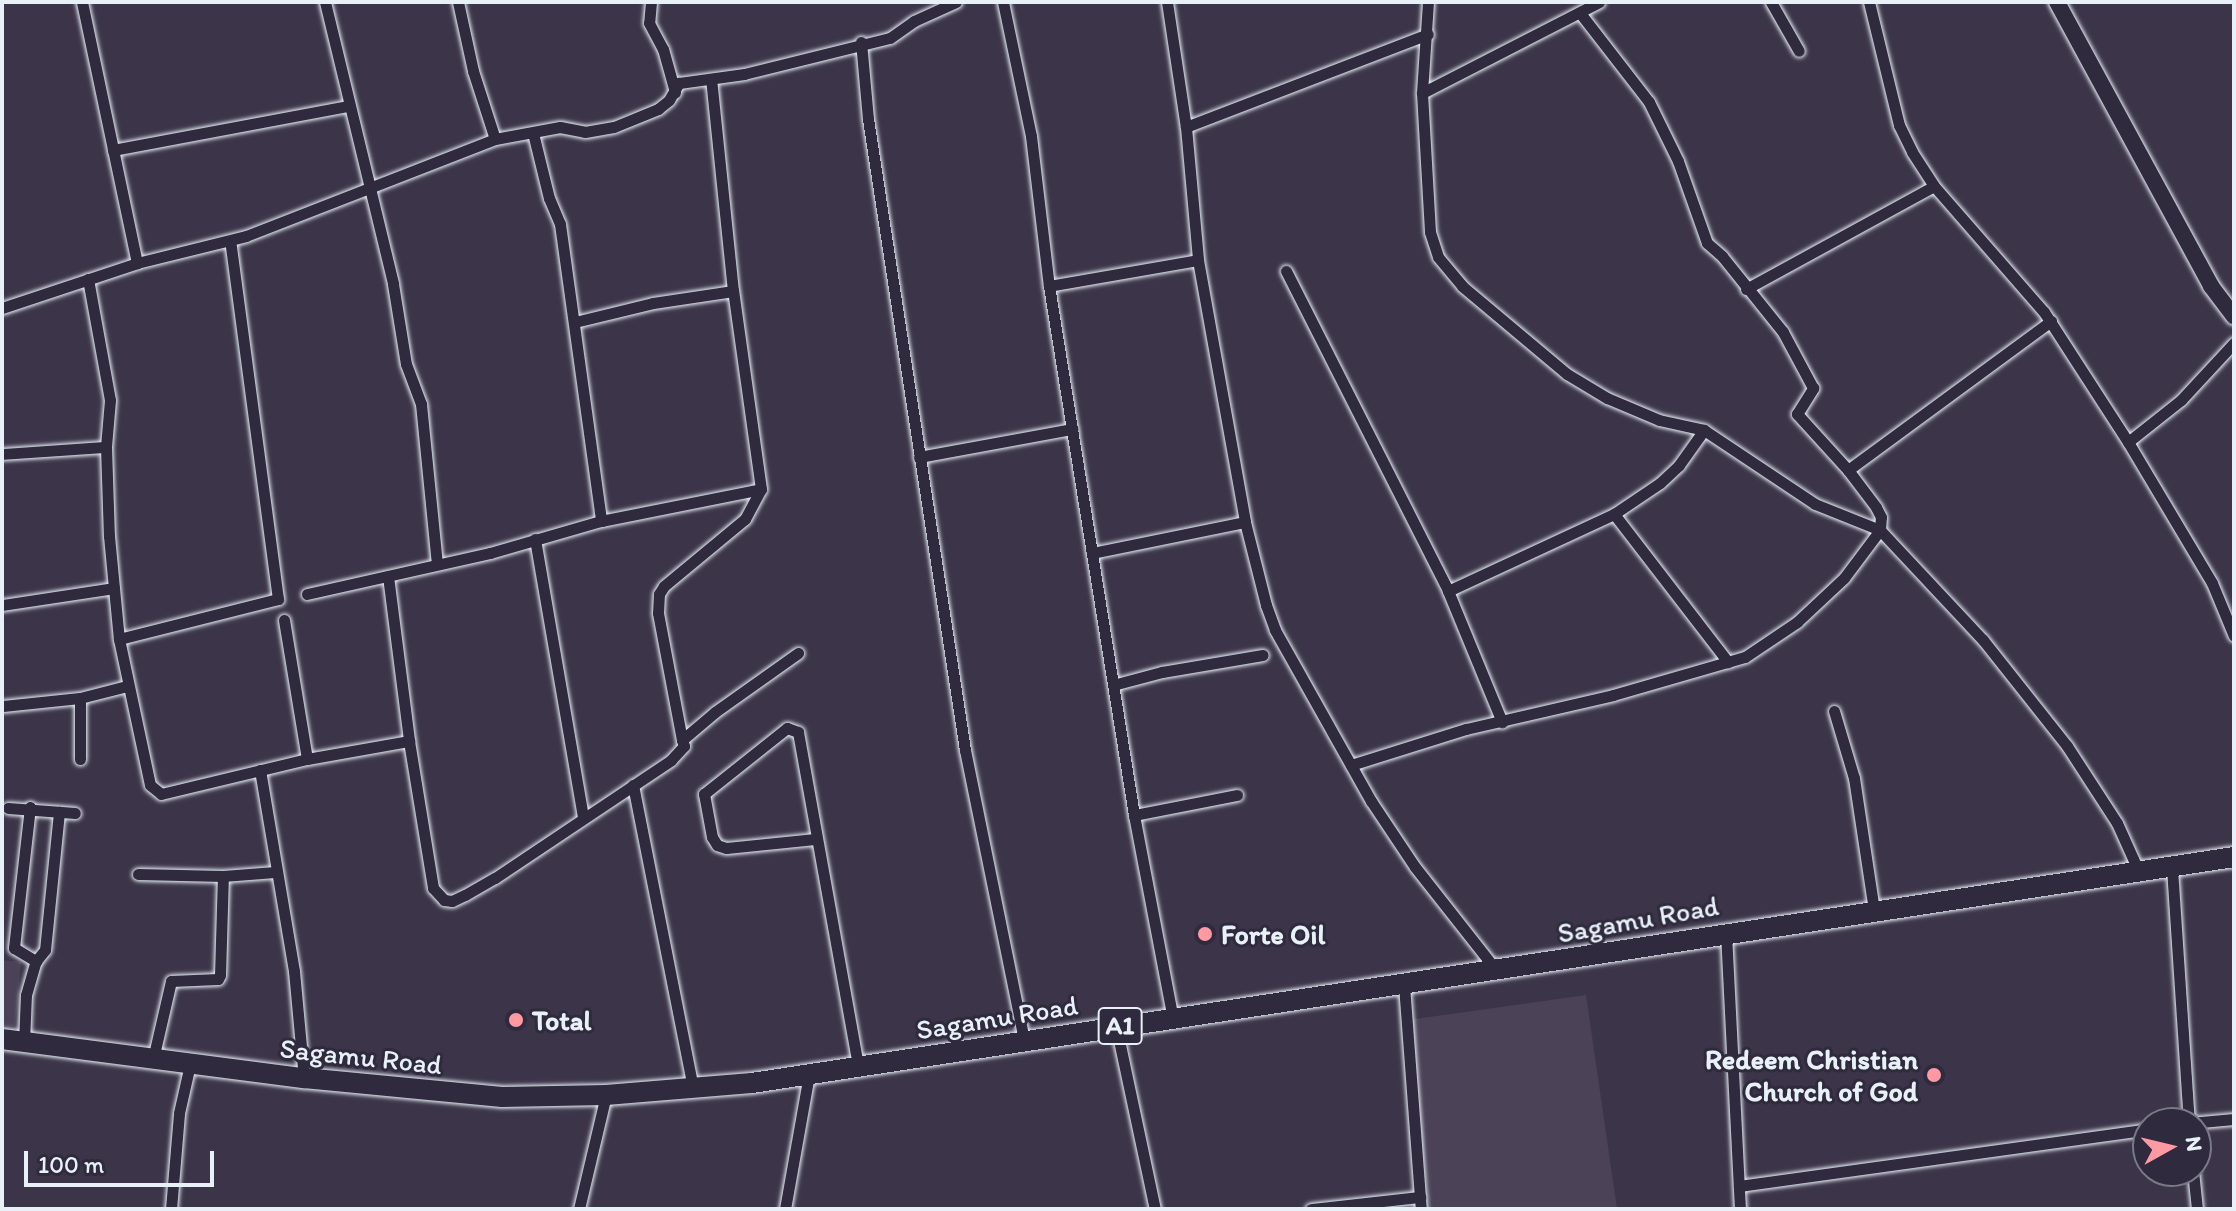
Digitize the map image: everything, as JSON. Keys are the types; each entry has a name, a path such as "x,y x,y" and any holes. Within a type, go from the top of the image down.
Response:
{"highway":[{"name":"Sagamu Road","path":"2,1039 304,1078 502,1097 606,1095 693,1088 858,1067 1497,971 1726,932 2234,857"}],"street":[{"path":"82,2 137,263"},
{"path":"325,2 347,106 393,284 406,364 421,404 437,563"},
{"path":"458,2 473,71 495,139"},
{"path":"651,2 649,23 663,49 675,92"},
{"path":"2,308 137,263 230,241 318,210 495,139 560,127 585,132 614,127 658,109 675,92 679,83 744,74 861,42 890,38 914,21 956,2"},
{"path":"1003,2 1031,136 1049,286 1113,685 1173,1019"},
{"path":"1167,2 1186,127 1198,260 1245,522 1275,630 1351,765 1415,867 1497,971"},
{"path":"1428,2 1422,93 1430,232 1438,257 1462,286 1567,374 1607,398 1659,420 1704,430 1815,504 1880,530 1983,640 2067,746 2117,823 2139,872"},
{"path":"1422,93 1599,2"},
{"path":"1771,2 1799,51"},
{"path":"1869,2 1899,125 1934,186 2051,321 2212,583 2234,636"},
{"path":"2057,2 2211,286 2234,316"},
{"path":"1351,765 1466,729 1745,657 1797,622 1844,578 1880,530 1881,517 1876,507 1848,470 1797,414 1810,396 1811,381 1783,332 1722,256 1707,243 1678,161 1649,102 1580,13"},
{"path":"1186,127 1428,34"},
{"path":"861,42 868,119 965,750 1024,1041"},
{"path":"388,576 409,741 433,888 444,900 452,901 475,890 679,754 684,746 658,613 659,594 664,586 745,519 761,489 733,291 711,79"},
{"path":"113,150 347,106"},
{"path":"533,133 549,198 560,224 601,521"},
{"path":"1746,289 1934,186"},
{"path":"119,639 278,599 230,241"},
{"path":"1049,286 1198,260"},
{"path":"1286,271 1448,591 1502,722"},
{"path":"88,279 110,400 106,447 119,639 148,779 161,794 307,759 409,741"},
{"path":"575,322 653,303 733,291"},
{"path":"1848,470 2051,321"},
{"path":"2128,442 2181,400 2234,343"},
{"path":"919,457 1072,429"},
{"path":"1448,591 1614,514 1660,483 1679,465 1704,430"},
{"path":"2,454 106,447"},
{"path":"307,594 490,553 601,521 761,489"},
{"path":"1614,514 1728,662"},
{"path":"1092,553 1245,522"},
{"path":"535,539 583,818"},
{"path":"2,605 114,588"},
{"path":"284,620 307,759"},
{"path":"682,740 798,653"},
{"path":"1113,685 1162,672 1263,655"},
{"path":"3,706 80,698 127,686"},
{"path":"80,698 80,759"},
{"path":"1834,711 1854,778 1874,911"},
{"path":"815,839 726,848 717,845 712,837 704,794 787,728 798,732 858,1067"},
{"path":"260,770 294,971 304,1078"},
{"path":"633,785 693,1088"},
{"path":"1134,815 1237,795"},
{"path":"30,807 14,948 36,961"},
{"path":"8,808 30,807 75,813"},
{"path":"24,1042 26,995 36,961 45,950 59,812"},
{"path":"2172,868 2189,1107"},
{"path":"138,874 223,876 275,872"},
{"path":"153,1059 171,981 218,979 220,975 223,876"},
{"path":"1726,932 1740,1209"},
{"path":"1311,1209 1420,1203 1404,985"},
{"path":"1116,1026 1155,1209"},
{"path":"171,1209 179,1113 190,1064"},
{"path":"785,1209 809,1074"},
{"path":"579,1209 606,1095"},
{"path":"2212,1121 2234,1119"},
{"path":"1739,1186 2132,1131"},
{"path":"2195,1187 2197,1209"}],"shaded area":[{"path":"2,960 21,962 15,1026 2,1025"},
{"path":"1586,995 1617,1209 1430,1209 1408,1020"}],"place":[{"name":"Forte Oil","path":"1205,934"},
{"name":"Total","path":"516,1020"},
{"name":"Redeem Christian Church of God","path":"1934,1075"}]}
